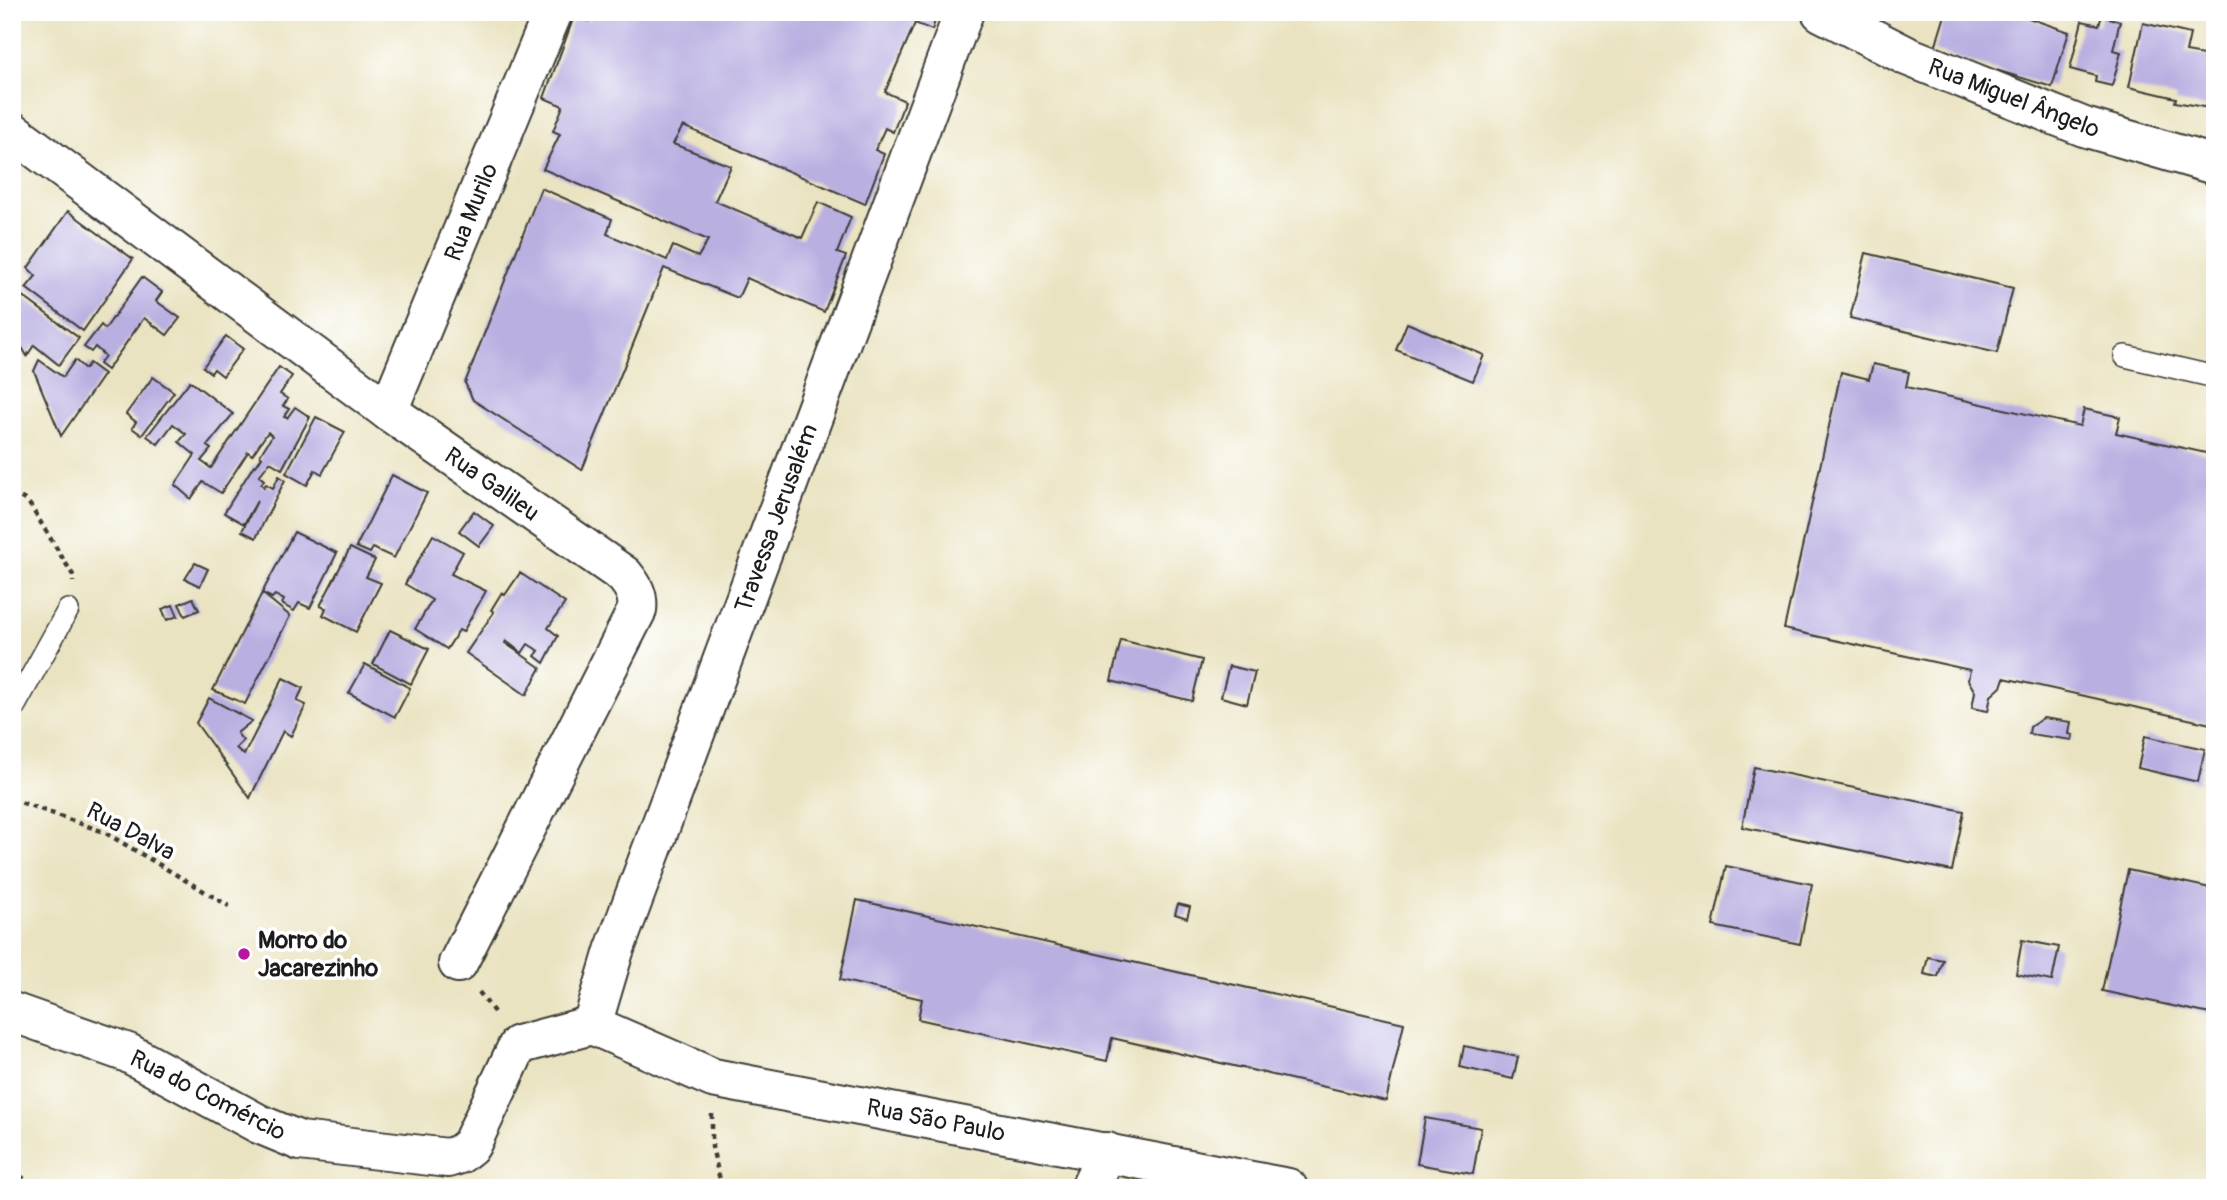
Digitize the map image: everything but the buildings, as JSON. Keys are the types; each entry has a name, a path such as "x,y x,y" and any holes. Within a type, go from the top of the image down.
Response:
{"street":[{"name":"Rua Murilo","path":"388,411 553,12"},
{"name":"Travessa Jerusalém","path":"592,1026 619,938 964,12"},
{"name":"Rua Miguel Ângelo","path":"1821,12 1907,57 2084,127 2215,165"},
{"name":"Rua Galileu","path":"12,131 388,411 624,575 633,586 638,599 637,610 458,963"},
{"name":"Rua do Comércio","path":"12,1012 128,1053 259,1124 300,1141 448,1158 460,1154 471,1145 518,1045"},
{"path":"518,1045 592,1026"},
{"name":"Rua São Paulo","path":"592,1026 713,1078 1288,1188"},
{"path":"1090,1188 1107,1152"}],"lane":[{"path":"2125,356 2215,377"},
{"path":"12,711 68,610"}],"path":[{"path":"12,493 30,505 73,575 68,610"},
{"name":"Rua Dalva","path":"12,799 104,832 229,906"},
{"path":"458,963 518,1045"},
{"path":"713,1078 712,1147 722,1188"},
{"path":"12,1170 37,1188"}],"place":[{"name":"Morro do Jacarezinho","path":"244,954"}]}
